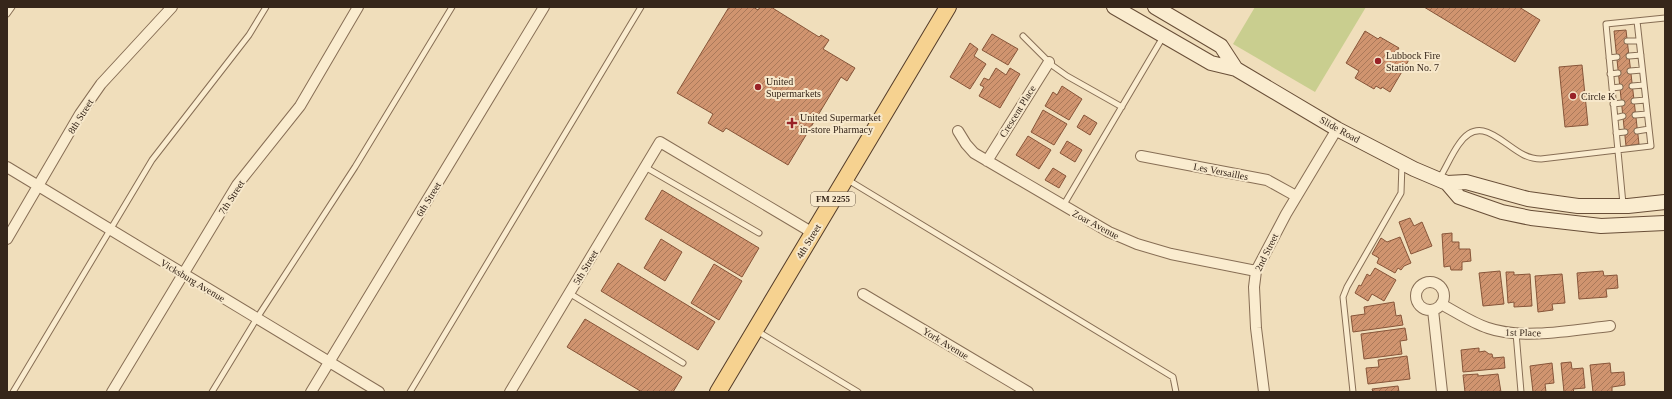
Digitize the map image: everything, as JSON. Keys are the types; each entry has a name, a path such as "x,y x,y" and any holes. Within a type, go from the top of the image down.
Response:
{"main road":[{"name":"4th Street","path":"718,392 948,7"},
{"name":"Slide Road","path":"1114,7 1211,63 1236,68 1337,129 1402,163 1443,182 1459,197 1502,212 1531,218 1601,226 1665,223"},
{"name":"Slide Road","path":"1155,7 1221,46 1236,68"},
{"name":"Slide Road","path":"1443,182 1466,182 1528,199 1578,206 1623,206 1665,202"}],"street":[{"name":"8th Street","path":"7,239 80,114 101,84 172,7"},
{"name":"7th Street","path":"112,392 237,185 300,106 358,7"},
{"name":"6th Street","path":"311,392 544,7"},
{"name":"Crescent Place","path":"987,161 1049,62"},
{"name":"2nd Street","path":"1264,392 1256,328 1254,287 1256,271 1296,196 1337,129"},
{"name":"Zoar Avenue","path":"958,131 974,153 1108,232 1137,244 1178,255 1256,271"},
{"name":"5th Street","path":"510,392 660,142 813,233"},
{"name":"Les Versailles","path":"1141,156 1267,180 1296,196"},
{"name":"Vicksburg Avenue","path":"7,167 379,392"},
{"name":"York Avenue","path":"863,294 1028,392"},
{"name":"1st Place","path":"1442,392 1437,307 1487,328 1505,333 1557,332 1610,326"}],"lane":[{"path":"7,14 12,7"},
{"path":"14,392 152,160 249,35 266,7"},
{"path":"212,392 257,318 355,167 452,7"},
{"path":"410,392 641,7"},
{"path":"1623,206 1606,24 1665,18"},
{"path":"1443,182 1459,143 1468,134 1479,130 1488,131 1522,155 1531,158 1542,159 1651,146 1637,21"},
{"path":"1023,36 1049,62 1067,76 1122,107"},
{"path":"1063,206 1163,36"},
{"path":"1627,42 1639,41"},
{"path":"1608,44 1615,43"},
{"path":"1629,56 1641,54"},
{"path":"1609,58 1617,57"},
{"path":"1630,71 1642,70"},
{"path":"1610,74 1618,72"},
{"path":"1632,86 1644,85"},
{"path":"1612,88 1620,87"},
{"path":"1634,101 1646,100"},
{"path":"1613,104 1622,102"},
{"path":"1635,115 1647,114"},
{"path":"1615,118 1623,116"},
{"path":"1637,131 1649,129"},
{"path":"1616,133 1625,132"},
{"path":"1353,392 1343,297 1347,287 1401,193 1402,163"},
{"path":"645,167 759,233"},
{"path":"845,179 1173,377 1176,392"},
{"path":"569,293 683,363"},
{"path":"755,330 858,392"},
{"path":"1516,333 1521,392"}],"green space":[{"path":"1255,7 1366,7 1315,92 1233,44"}],"building":[{"name":"United Supermarkets","path":"729,7 753,7 758,10 760,7 771,7 819,37 821,35 829,40 823,49 855,68 847,81 841,77 788,165 726,128 723,132 708,123 713,114 677,93"},
{"path":"1424,7 1519,7 1540,20 1515,62"},
{"name":"Circle K","path":"1626,30 1639,144 1626,146 1614,31"},
{"name":"Lubbock Fire Station No. 7","path":"1365,31 1378,39 1380,37 1399,48 1397,51 1410,58 1390,92 1382,87 1381,89 1376,86 1374,89 1355,78 1359,71 1346,63"},
{"path":"992,34 1018,49 1008,65 982,50"},
{"path":"970,43 978,49 974,56 986,64 970,89 950,77"},
{"name":"Circle K","path":"1582,65 1588,125 1565,127 1559,67"},
{"path":"996,68 1006,75 1010,68 1020,74 1000,108 979,96 984,87 980,85 984,78 989,80"},
{"path":"1062,86 1082,99 1069,120 1045,106 1053,92 1057,95"},
{"path":"1043,110 1067,124 1054,145 1031,132"},
{"path":"1084,115 1097,123 1090,135 1077,127"},
{"path":"1028,136 1051,150 1039,169 1016,155"},
{"path":"1067,141 1082,150 1075,162 1060,153"},
{"path":"1053,168 1066,176 1059,188 1045,180"},
{"path":"662,190 759,248 742,277 645,219"},
{"path":"1410,218 1414,226 1422,222 1432,246 1411,254 1399,222"},
{"path":"1452,233 1452,242 1459,242 1459,249 1470,249 1471,261 1462,262 1462,270 1451,270 1450,266 1444,267 1442,234"},
{"path":"1400,237 1411,263 1404,266 1401,270 1398,268 1395,273 1377,263 1379,258 1372,254 1381,238 1387,242"},
{"path":"661,239 682,252 665,281 644,268"},
{"path":"618,263 715,322 698,350 601,291"},
{"path":"714,264 742,281 719,320 691,303"},
{"path":"1375,268 1396,280 1384,301 1372,294 1368,301 1355,293 1359,285 1361,286 1367,274 1370,276"},
{"path":"1500,271 1504,304 1483,306 1479,273"},
{"path":"1603,271 1604,276 1617,275 1618,288 1606,289 1607,297 1579,299 1577,273"},
{"path":"1506,272 1514,272 1514,275 1530,274 1532,306 1514,307 1514,302 1508,303"},
{"path":"1562,274 1565,303 1552,304 1553,310 1538,312 1535,276"},
{"path":"1394,302 1396,316 1401,315 1403,325 1353,332 1351,316 1365,314 1364,307"},
{"path":"585,319 682,377 673,392 642,392 567,347"},
{"path":"1405,328 1407,340 1400,341 1402,354 1364,359 1361,334"},
{"path":"1479,348 1479,352 1485,351 1492,354 1493,358 1504,357 1505,368 1463,372 1461,350"},
{"path":"1407,356 1410,379 1368,384 1366,368 1379,367 1378,360"},
{"path":"1571,362 1572,369 1583,368 1585,388 1573,389 1574,392 1564,392 1561,363"},
{"path":"1552,363 1554,383 1545,384 1546,392 1533,392 1530,366"},
{"path":"1610,363 1611,373 1624,372 1625,385 1612,387 1612,392 1593,392 1590,365"},
{"path":"1478,374 1478,376 1498,374 1501,392 1465,392 1463,375"},
{"path":"1398,386 1399,392 1373,392 1372,389"}],"place":[{"name":"Lubbock Fire Station No. 7","path":"1378,61"},
{"name":"United Supermarkets","path":"758,87"},
{"name":"Circle K","path":"1573,96"},
{"name":"United Supermarket in-store Pharmacy","path":"792,123"}]}
